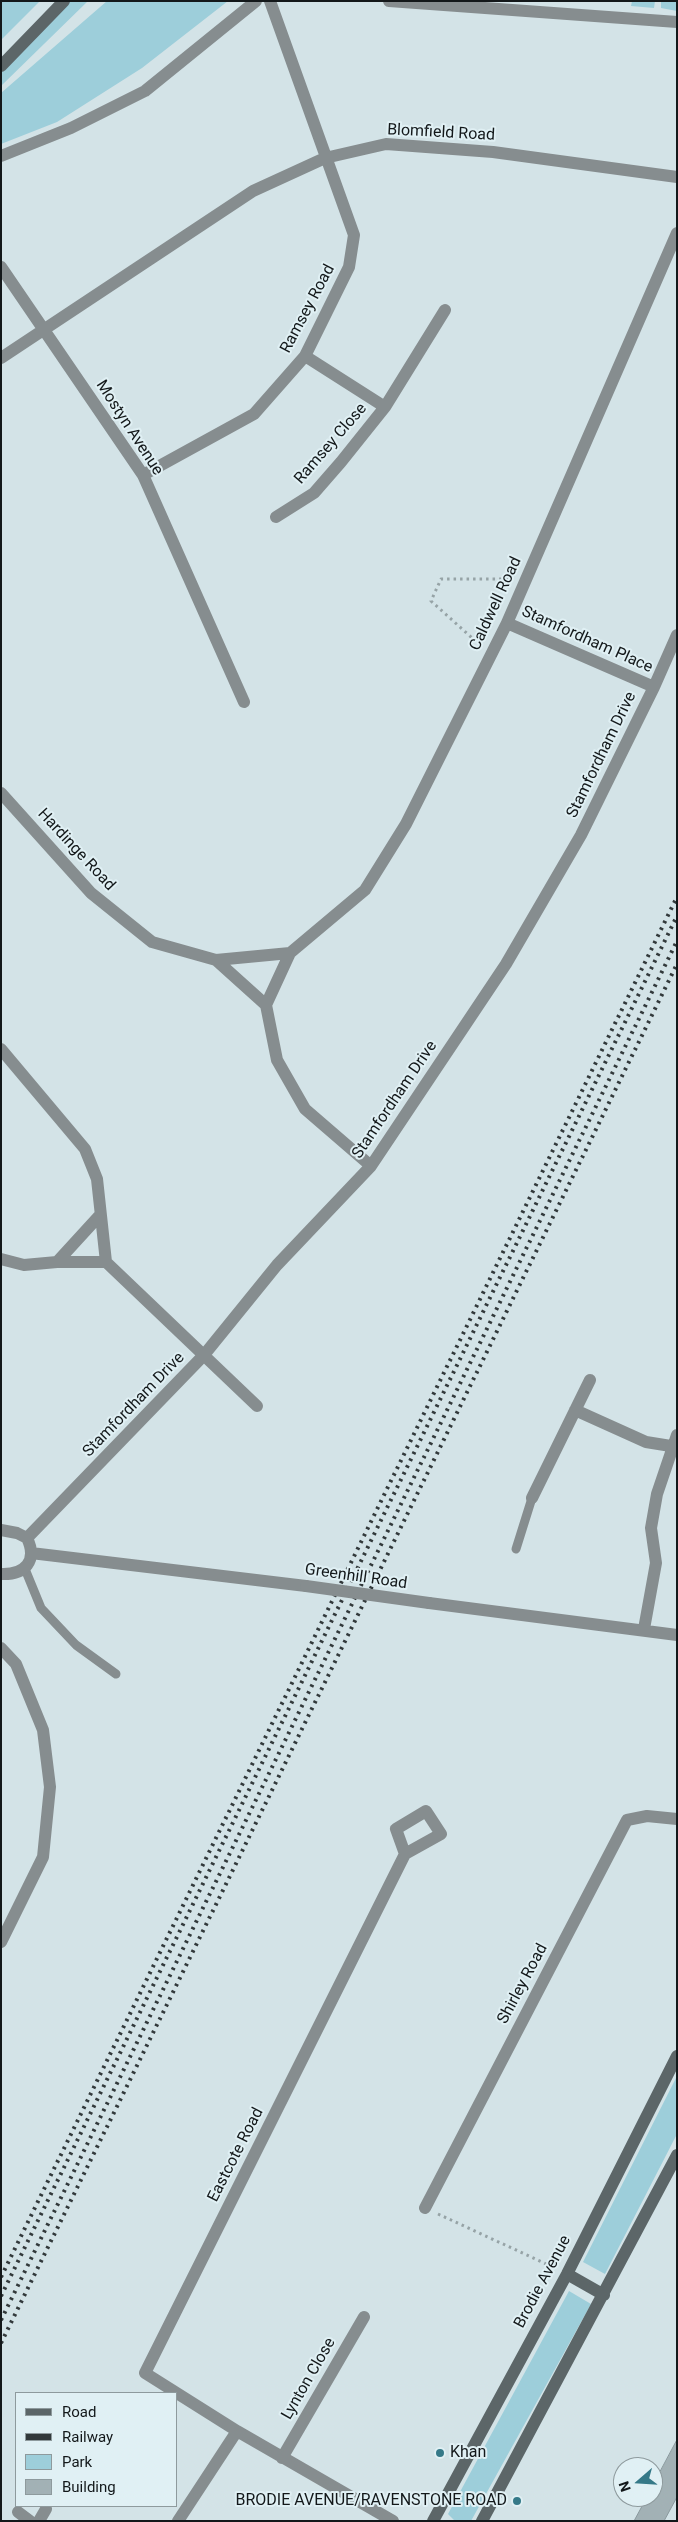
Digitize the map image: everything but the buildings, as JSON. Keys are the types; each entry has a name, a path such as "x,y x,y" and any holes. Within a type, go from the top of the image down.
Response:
{"street":[{"path":"1,66 64,1"},
{"path":"1,156 71,128 145,91 256,1"},
{"name":"Ramsey Road","path":"143,475 254,414 305,356 349,267 354,235 270,1"},
{"path":"389,1 677,22"},
{"name":"Blomfield Road","path":"43,330 253,191 325,158 386,144 493,152 677,177"},
{"name":"Caldwell Road","path":"266,1005 290,953 365,890 406,824 507,623 677,233"},
{"name":"Mostyn Avenue","path":"1,267 143,475 244,702"},
{"name":"Ramsey Close","path":"276,517 314,493 385,407 445,310"},
{"path":"1,358 43,330"},
{"name":"Ramsey Close","path":"305,356 385,407"},
{"name":"Stamfordham Place","path":"507,623 654,688"},
{"name":"Stamfordham Drive","path":"27,1538 204,1355 277,1264 371,1166 506,964 581,835 654,688 677,635"},
{"name":"Hardinge Road","path":"1,793 92,893 152,942 216,960 266,1005"},
{"path":"216,960 290,953"},
{"path":"266,1005 277,1060 305,1109 371,1166"},
{"path":"1,1049 86,1149 97,1179 106,1262 257,1406"},
{"path":"57,1262 100,1215"},
{"path":"1,1259 24,1266 57,1262 106,1262"},
{"path":"532,1498 590,1380"},
{"path":"575,1410 646,1442 675,1443 658,1494 650,1528 656,1563 644,1629"},
{"path":"1,1530 16,1533 27,1538 31,1553 29,1563 25,1569 13,1575 1,1574"},
{"name":"Greenhill Road","path":"31,1553 306,1586 644,1629 677,1635"},
{"path":"1,1648 16,1664 43,1730 50,1786 42,1857 1,1942"},
{"name":"Shirley Road","path":"425,2208 627,1820 646,1816 677,1819"},
{"name":"Eastcote Road","path":"175,2392 145,2373 405,1854"},
{"name":"Brodie Avenue","path":"434,2521 567,2274 677,2056"},
{"path":"482,2521 677,2155"},
{"path":"567,2274 604,2295"},
{"name":"Lynton Close","path":"282,2458 364,2317"},
{"name":"Eastcote Road","path":"178,2394 237,2431"},
{"path":"178,2521 237,2431 393,2521"},
{"path":"39,2521 47,2507"},
{"path":"18,2512 30,2521"}],"lane":[{"path":"516,1549 532,1498"},
{"path":"25,1569 41,1608 76,1645 116,1674"}],"path":[{"path":"491,655 431,601 441,578 526,579"},
{"path":"425,2208 567,2274"}],"green space":[{"path":"3,1 40,1 1,40 1,3"},
{"path":"70,1 88,1 1,86 1,71"},
{"path":"107,1 228,1 142,68 57,122 1,144 1,93"},
{"path":"632,1 655,1 654,8 631,6"},
{"path":"661,1 677,1 677,11 661,8"},
{"path":"677,2076 677,2134 605,2274 583,2262"},
{"path":"569,2291 591,2304 471,2521 455,2521 448,2514"}],"railway":[{"path":"1,2277 677,897"},
{"path":"1,2296 677,916"},
{"path":"1,2320 677,941"},
{"path":"1,2343 677,964"}],"place":[{"name":"Khan","path":"440,2453"},
{"name":"BRODIE AVENUE/RAVENSTONE ROAD","path":"517,2501"}]}
